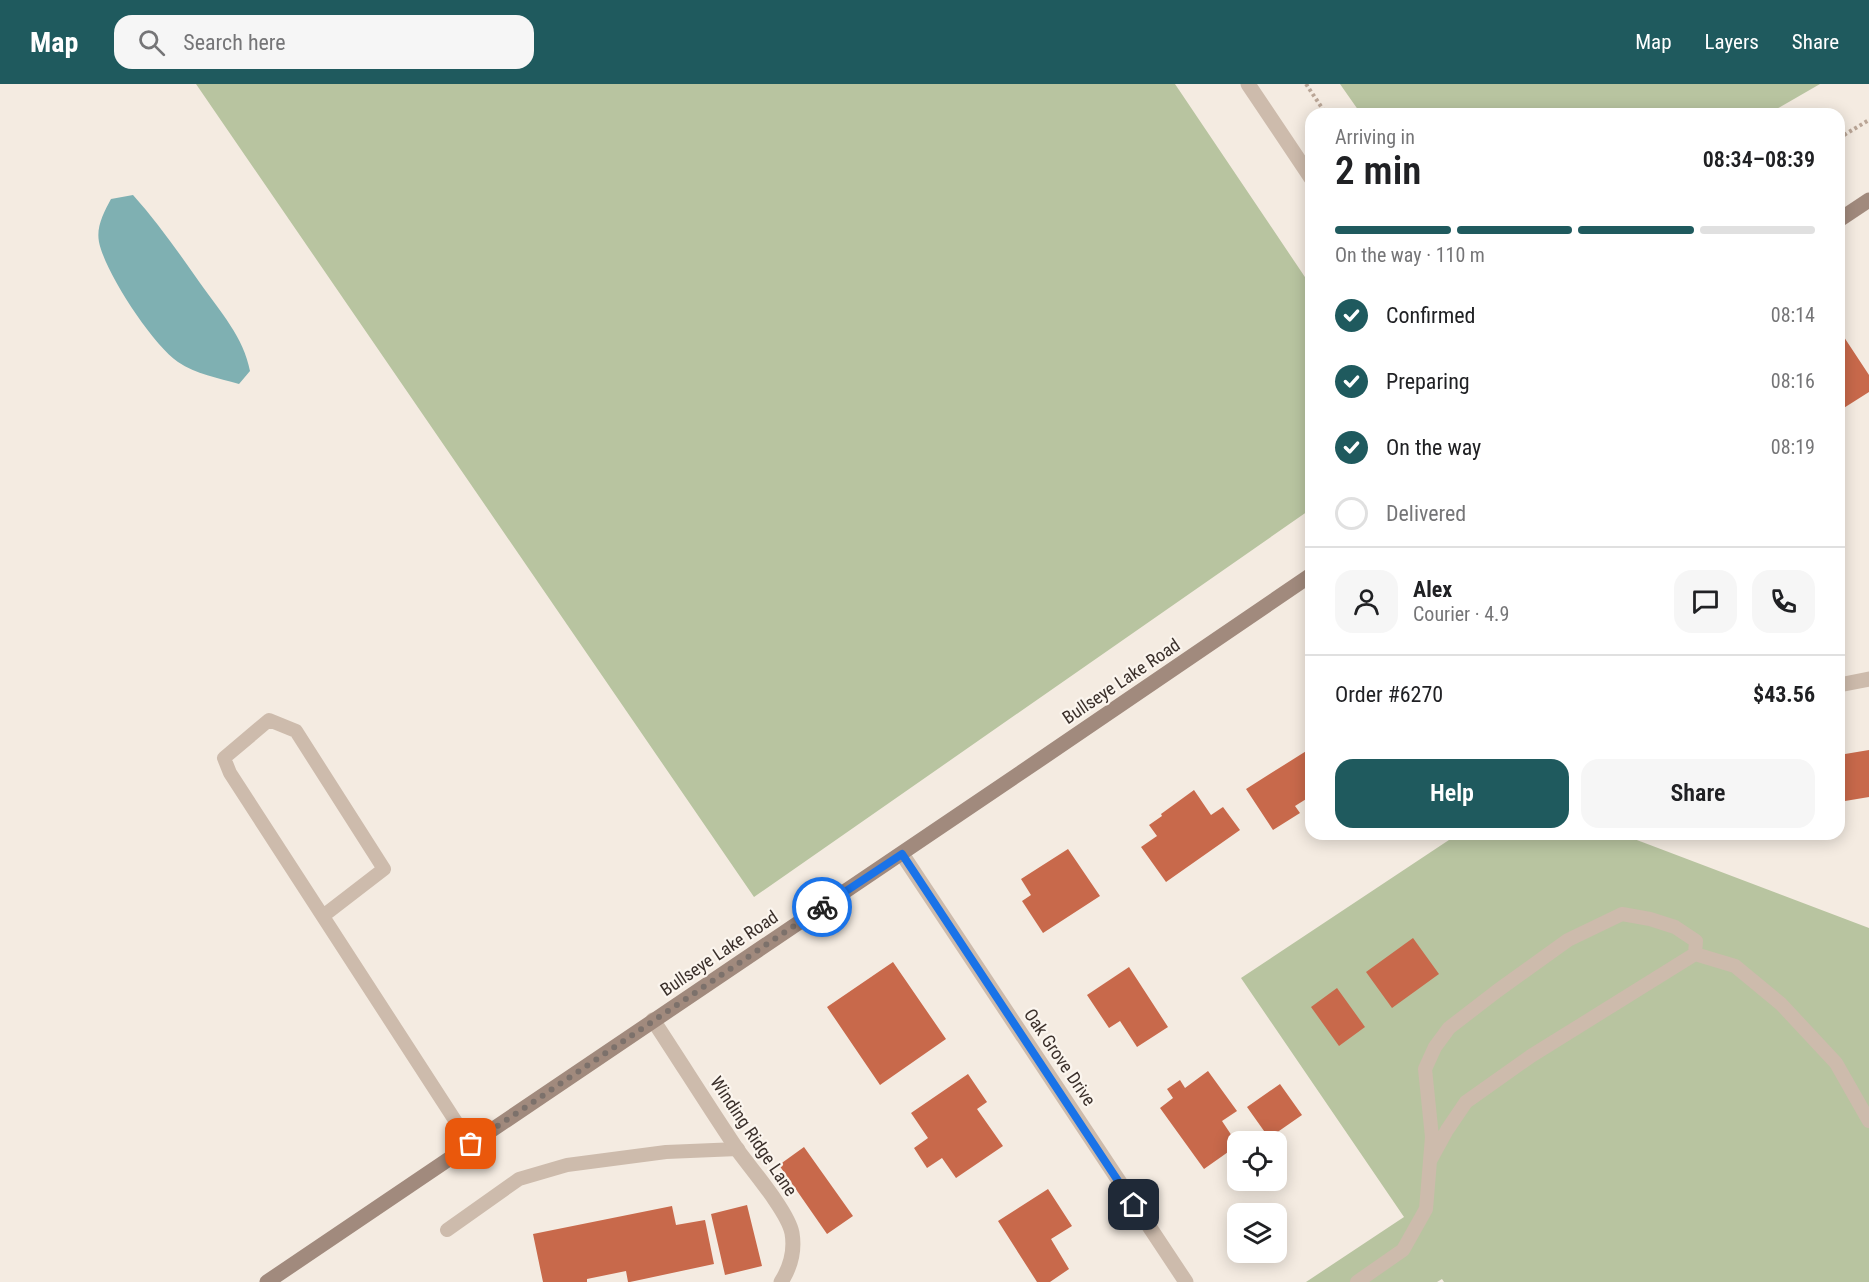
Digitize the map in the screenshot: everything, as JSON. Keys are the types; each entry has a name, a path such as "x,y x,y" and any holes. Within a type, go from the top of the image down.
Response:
{"street":[{"path":"1248,84 1305,169"},
{"path":"1845,216 1869,200"},
{"name":"Bullseye Lake Road","path":"267,1282 902,854 1305,578"},
{"path":"1845,683 1869,679"},
{"name":"Oak Grove Drive","path":"902,854 1186,1282"},
{"name":"Winding Ridge Lane","path":"653,1020 792,1232 790,1261 781,1282"}],"lane":[{"path":"323,916 384,869 296,731 269,720 225,758 230,773 471,1144"},
{"path":"1356,1282 1403,1250 1426,1209 1432,1137 1425,1069 1435,1047 1449,1028 1568,940 1622,914 1675,927 1696,941 1695,954"},
{"path":"1430,1161 1466,1102 1531,1056 1695,954 1735,966 1781,1005 1836,1063 1869,1121"},
{"path":"447,1230 519,1179 567,1165 666,1152 738,1149"}],"path":[{"path":"1306,84 1322,108"},
{"path":"1845,134 1869,120"}],"green space":[{"path":"196,84 1175,84 1305,277 1305,513 754,897"},
{"path":"1340,84 1820,84 1778,108 1357,108"},
{"path":"1449,840 1637,840 1869,928 1869,1282 1444,1282 1442,1279 1437,1282 1306,1282 1404,1217 1241,978"}],"water":[{"path":"133,195 168,238 237,336 250,371 239,384 200,373 178,362 167,353 143,324 110,271 99,242 103,214 111,199"}],"building":[{"path":"1845,339 1869,375 1869,392 1845,407"},
{"path":"1869,750 1869,797 1845,801 1845,754"},
{"path":"1305,752 1305,800 1295,806 1300,813 1273,830 1246,789"},
{"path":"1194,790 1211,815 1223,807 1240,830 1166,882 1141,847 1157,836 1149,825"},
{"path":"1068,849 1100,896 1043,933 1022,901 1031,895 1021,879"},
{"path":"1413,938 1439,974 1392,1008 1366,972"},
{"path":"893,962 946,1039 880,1085 827,1007"},
{"path":"1129,967 1168,1027 1137,1047 1120,1021 1109,1028 1087,995"},
{"path":"1337,988 1365,1027 1339,1046 1311,1007"},
{"path":"1208,1071 1237,1111 1222,1121 1229,1131 1227,1153 1204,1169 1160,1108 1173,1098 1167,1089 1180,1080 1185,1088"},
{"path":"968,1074 987,1102 977,1109 1003,1146 956,1178 942,1158 927,1168 914,1148 928,1138 911,1113"},
{"path":"1280,1084 1302,1115 1279,1131 1264,1131 1247,1107"},
{"path":"804,1147 853,1216 827,1234 779,1165"},
{"path":"1048,1189 1072,1226 1051,1239 1069,1269 1050,1282 1037,1282 998,1221"},
{"path":"747,1205 762,1266 725,1275 711,1214"},
{"path":"672,1206 676,1225 705,1220 714,1264 630,1282 628,1282 626,1271 587,1279 587,1282 543,1282 533,1234"}],"way so far":[{"path":"471,1144 822,907"}],"route":[{"path":"822,907 902,854 1134,1205"}]}
